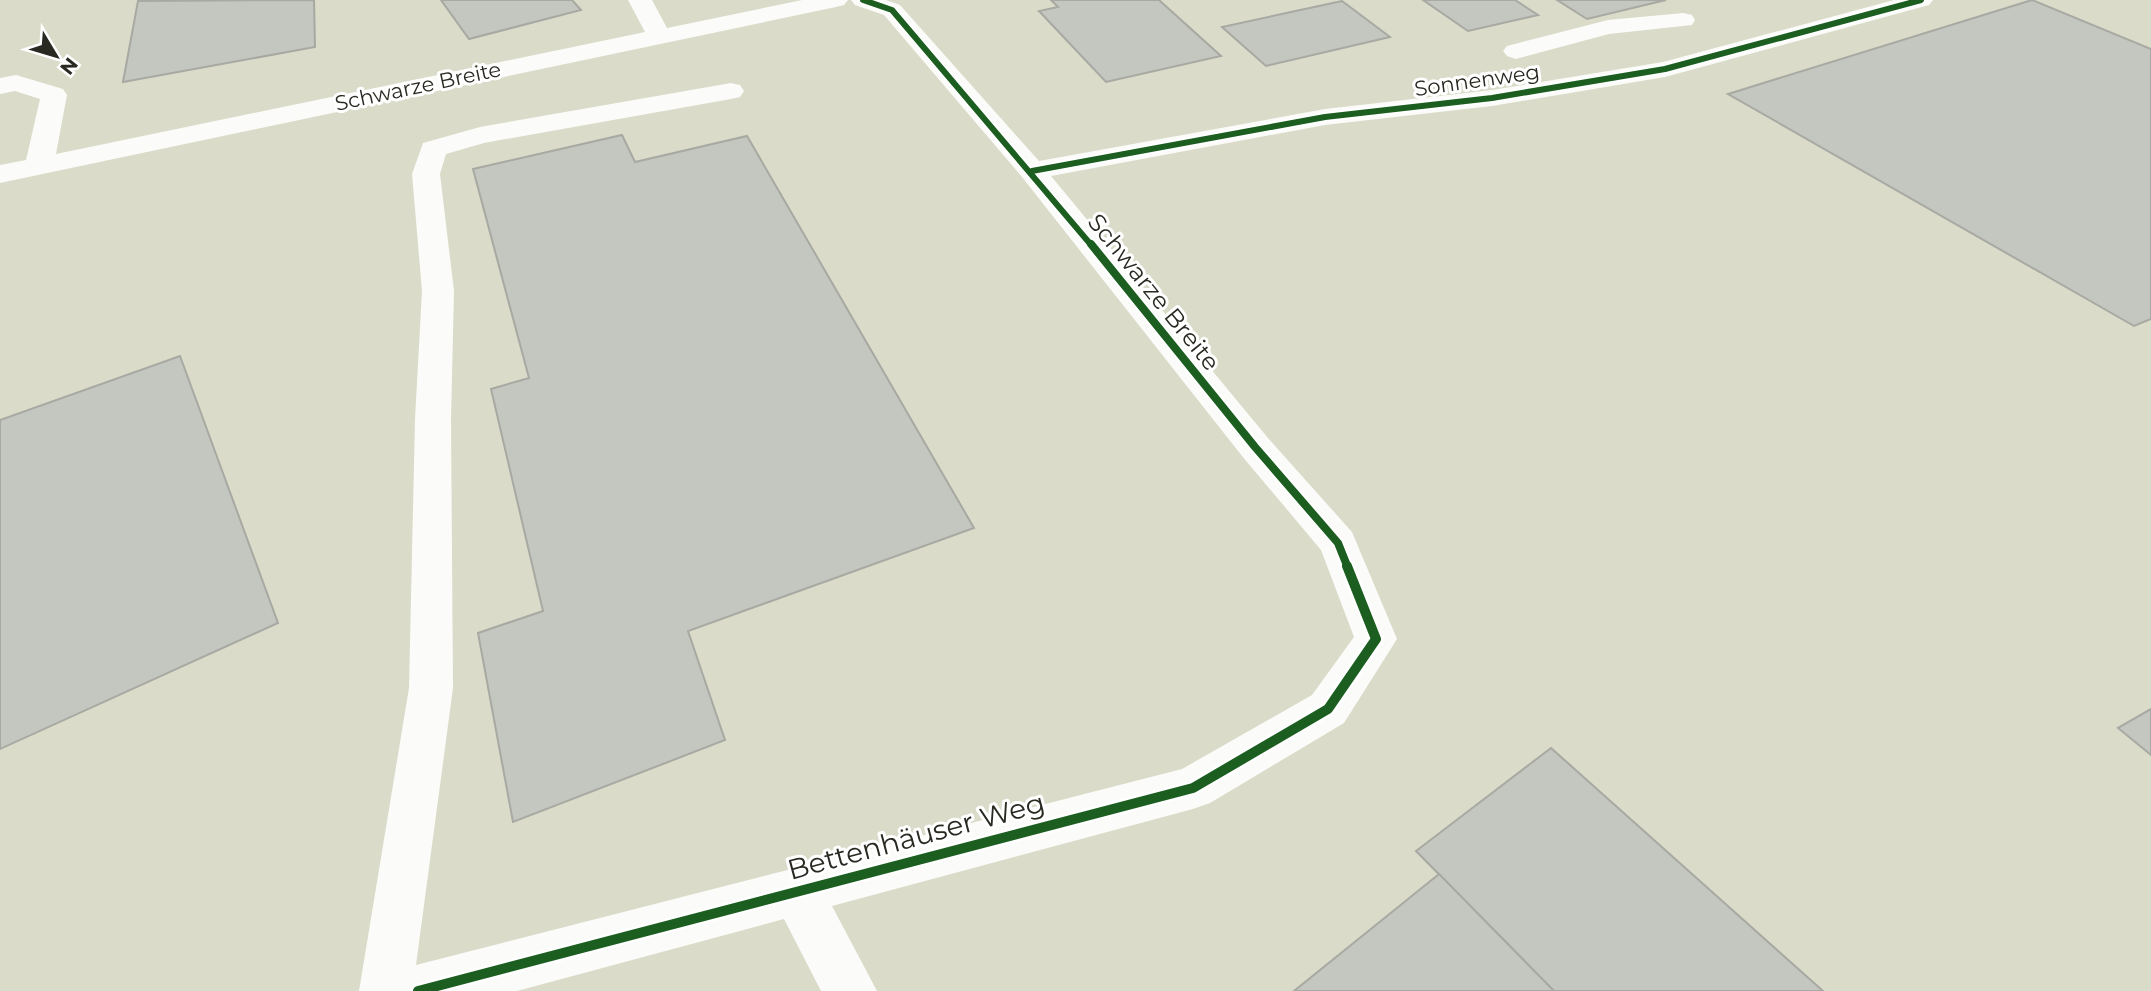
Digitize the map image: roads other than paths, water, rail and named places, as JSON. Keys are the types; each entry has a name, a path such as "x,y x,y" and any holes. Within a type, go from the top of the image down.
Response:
{"street":[{"path":"640,0 659,36"},
{"name":"Schwarze Breite","path":"0,174 659,36 750,8 836,0"},
{"name":"Schwarze Breite","path":"863,0 892,10 1032,171 1255,447 1338,543 1376,639"},
{"name":"Sonnenweg","path":"1032,171 1325,117 1492,98 1665,69 1921,0"},
{"path":"1516,51 1688,10 1716,45"},
{"path":"0,86 16,83 54,94 39,166"},
{"path":"386,991 431,688 433,419 438,291 426,174 433,149 480,135 731,91"},
{"name":"Bettenhäuser Weg","path":"418,991 1193,788 1328,709 1376,639"},
{"path":"796,890 850,991"}]}
